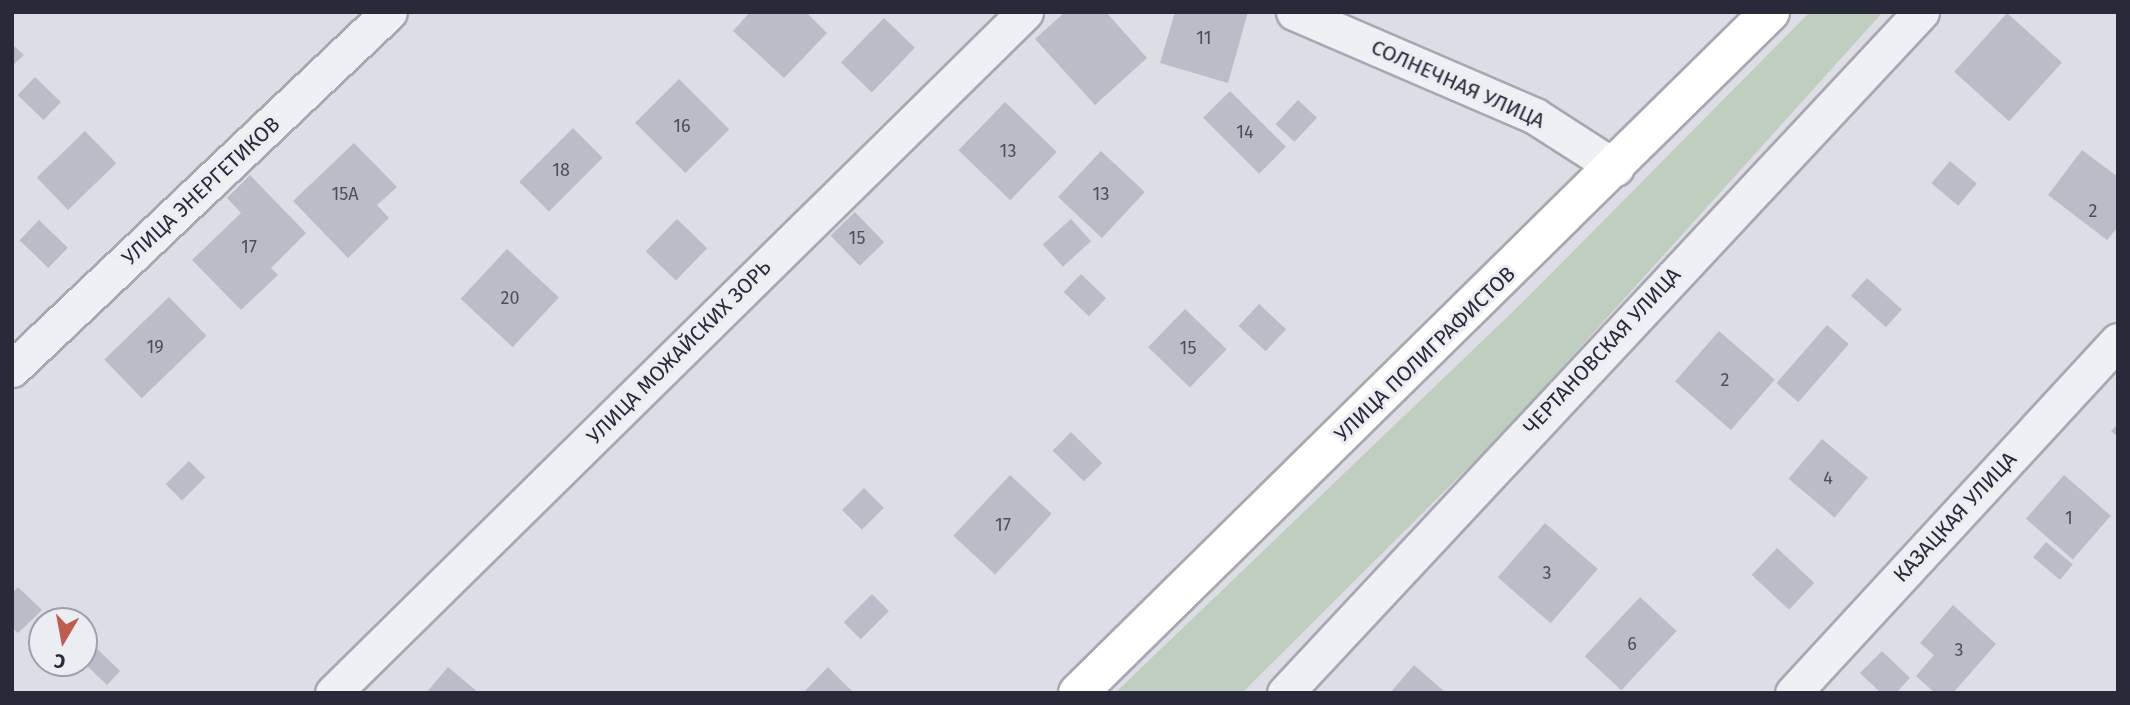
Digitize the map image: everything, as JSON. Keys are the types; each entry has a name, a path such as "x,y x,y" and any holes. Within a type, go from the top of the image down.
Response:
{"street":[{"name":"УЛИЦА ЭНЕРГЕТИКОВ","path":"12,369 389,12"},
{"name":"УЛИЦА МОЖАЙСКИХ ЗОРЬ","path":"332,693 1025,12"},
{"name":"СОЛНЕЧНАЯ УЛИЦА","path":"1294,12 1535,116 1616,168"},
{"name":"УЛИЦА ПОЛИГРАФИСТОВ","path":"1078,693 1616,168 1770,12"},
{"name":"ЧЕРТАНОВСКАЯ УЛИЦА","path":"1285,693 1921,12"},
{"name":"КАЗАЦКАЯ УЛИЦА","path":"1793,693 2118,341"}],"green space":[{"path":"1810,12 1883,12 1504,432 1242,693 1115,693 1529,296"}],"building":[{"path":"750,12 806,12 827,33 784,78 733,31"},
{"path":"1065,12 1106,12 1147,58 1095,105 1035,39"},
{"path":"1175,12 1248,12 1228,83 1160,63"},
{"path":"2007,13 2062,63 2009,121 1954,72"},
{"path":"884,18 915,48 872,92 841,63"},
{"path":"12,44 24,55 12,66"},
{"path":"35,77 61,102 44,120 18,95"},
{"path":"679,79 729,129 685,173 635,123"},
{"path":"1230,91 1286,147 1259,174 1203,118"},
{"path":"1298,100 1317,118 1295,142 1275,124"},
{"path":"1005,102 1057,152 1010,200 958,150"},
{"path":"573,128 603,158 549,211 519,182"},
{"path":"85,131 116,163 68,210 37,178"},
{"path":"354,143 397,187 377,205 389,218 348,258 293,201"},
{"path":"2082,150 2118,177 2118,227 2107,240 2048,195"},
{"path":"1101,151 1145,192 1102,238 1058,197"},
{"path":"1950,161 1977,183 1958,206 1931,183"},
{"path":"250,175 306,233 271,268 278,275 241,310 192,260 241,213 227,198"},
{"path":"855,212 884,242 860,266 831,236"},
{"path":"677,219 707,248 676,281 646,251"},
{"path":"1071,219 1091,241 1063,267 1043,244"},
{"path":"39,220 68,248 48,268 20,240"},
{"path":"507,249 559,297 513,347 461,299"},
{"path":"1081,274 1106,298 1089,316 1064,292"},
{"path":"1867,278 1902,309 1886,327 1851,296"},
{"path":"169,297 207,336 142,398 104,360"},
{"path":"1259,304 1286,329 1266,351 1239,326"},
{"path":"1185,309 1227,349 1190,387 1148,347"},
{"path":"1827,325 1849,344 1798,402 1776,383"},
{"path":"1719,331 1775,380 1731,430 1675,382"},
{"path":"2118,424 2118,437 2111,431"},
{"path":"1071,432 1102,463 1084,481 1053,450"},
{"path":"1822,439 1868,478 1835,517 1789,479"},
{"path":"189,461 205,477 182,501 166,484"},
{"path":"1010,475 1052,514 995,575 953,536"},
{"path":"2064,475 2111,516 2073,559 2026,519"},
{"path":"864,488 884,508 862,530 842,510"},
{"path":"1545,523 1598,569 1551,623 1498,577"},
{"path":"2046,542 2073,564 2060,580 2033,557"},
{"path":"1777,548 1814,583 1789,610 1752,575"},
{"path":"18,587 39,607 28,607 28,623 18,633 12,628 12,593"},
{"path":"872,594 889,611 861,639 844,622"},
{"path":"1640,597 1677,631 1621,690 1585,656"},
{"path":"1953,605 1996,644 1953,693 1935,693 1916,676 1934,655 1920,643"},
{"path":"98,650 120,671 107,685 98,676"},
{"path":"1882,651 1910,678 1896,693 1881,693 1860,673"},
{"path":"1414,665 1446,693 1390,693"},
{"path":"448,667 479,693 426,693"},
{"path":"828,667 854,693 803,693"}]}
